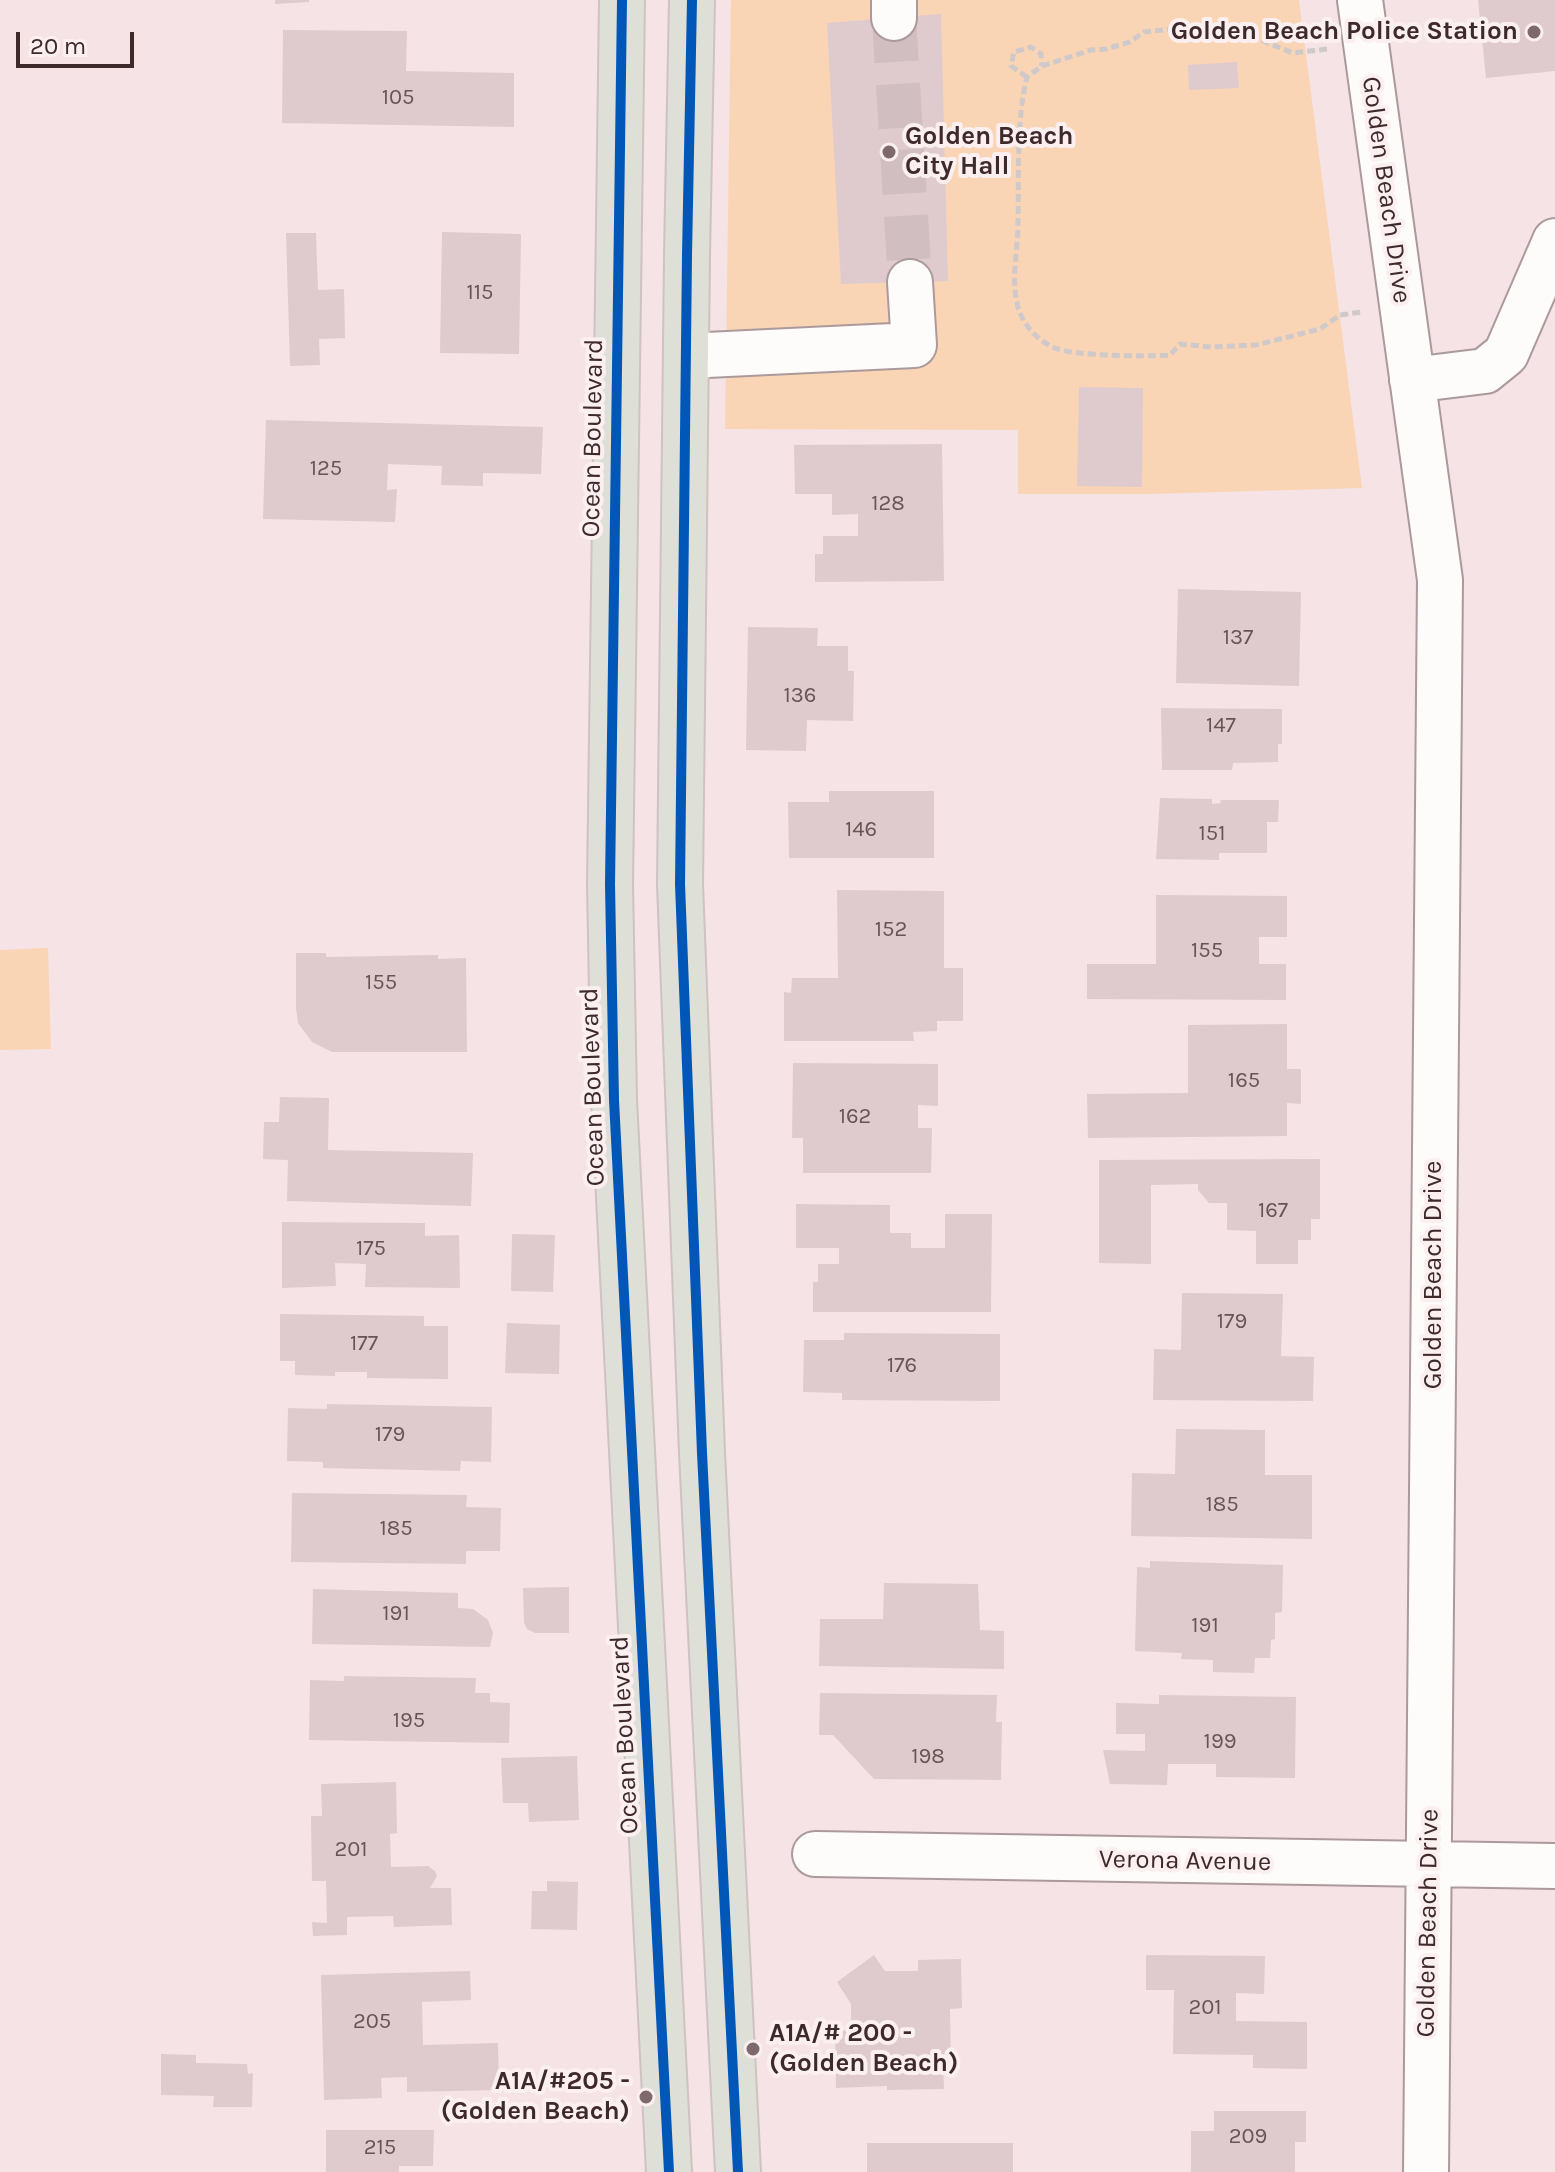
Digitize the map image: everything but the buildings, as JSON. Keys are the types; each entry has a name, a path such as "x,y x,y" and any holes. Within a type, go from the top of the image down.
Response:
{"main road":[{"name":"Ocean Boulevard","path":"622,0 610,899 614,1100 669,2172"},
{"path":"692,0 680,884 702,1453 738,2172"},
{"path":"653,1854 722,1851"}],"street":[{"name":"Golden Beach Drive","path":"1360,0 1440,580 1426,2172"},
{"path":"1412,380 1485,371 1506,354 1555,241"},
{"path":"686,356 914,345 910,282"},
{"name":"Verona Avenue","path":"815,1854 1555,1866"}],"path":[{"path":"1366,43 1293,53 1258,39 1223,31 1183,28 1144,32 1130,42 1091,50 1042,66 1027,77 1017,178 1017,304 1031,333 1056,349 1147,357 1170,355 1180,344 1211,347 1256,345 1320,329 1340,315 1402,305"},
{"path":"1027,77 1011,66 1014,52 1031,47 1041,54 1042,66"}],"shaded area":[{"path":"731,0 1299,0 1362,488 1018,494 1018,430 725,429"},
{"path":"48,948 51,1049 0,1050 0,950"}],"tunnel":[{"path":"894,18 910,282"}],"cycle path":[{"path":"622,0 610,884 614,1100 669,2172"},
{"path":"692,0 680,884 702,1453 738,2172"}],"place":[{"name":"Golden Beach Police Station","path":"1534,32"},
{"name":"Golden Beach City Hall","path":"889,152"},
{"name":"A1A/# 200 - (Golden Beach)","path":"753,2049"},
{"name":"A1A/#205 - (Golden Beach)","path":"646,2097"}]}
